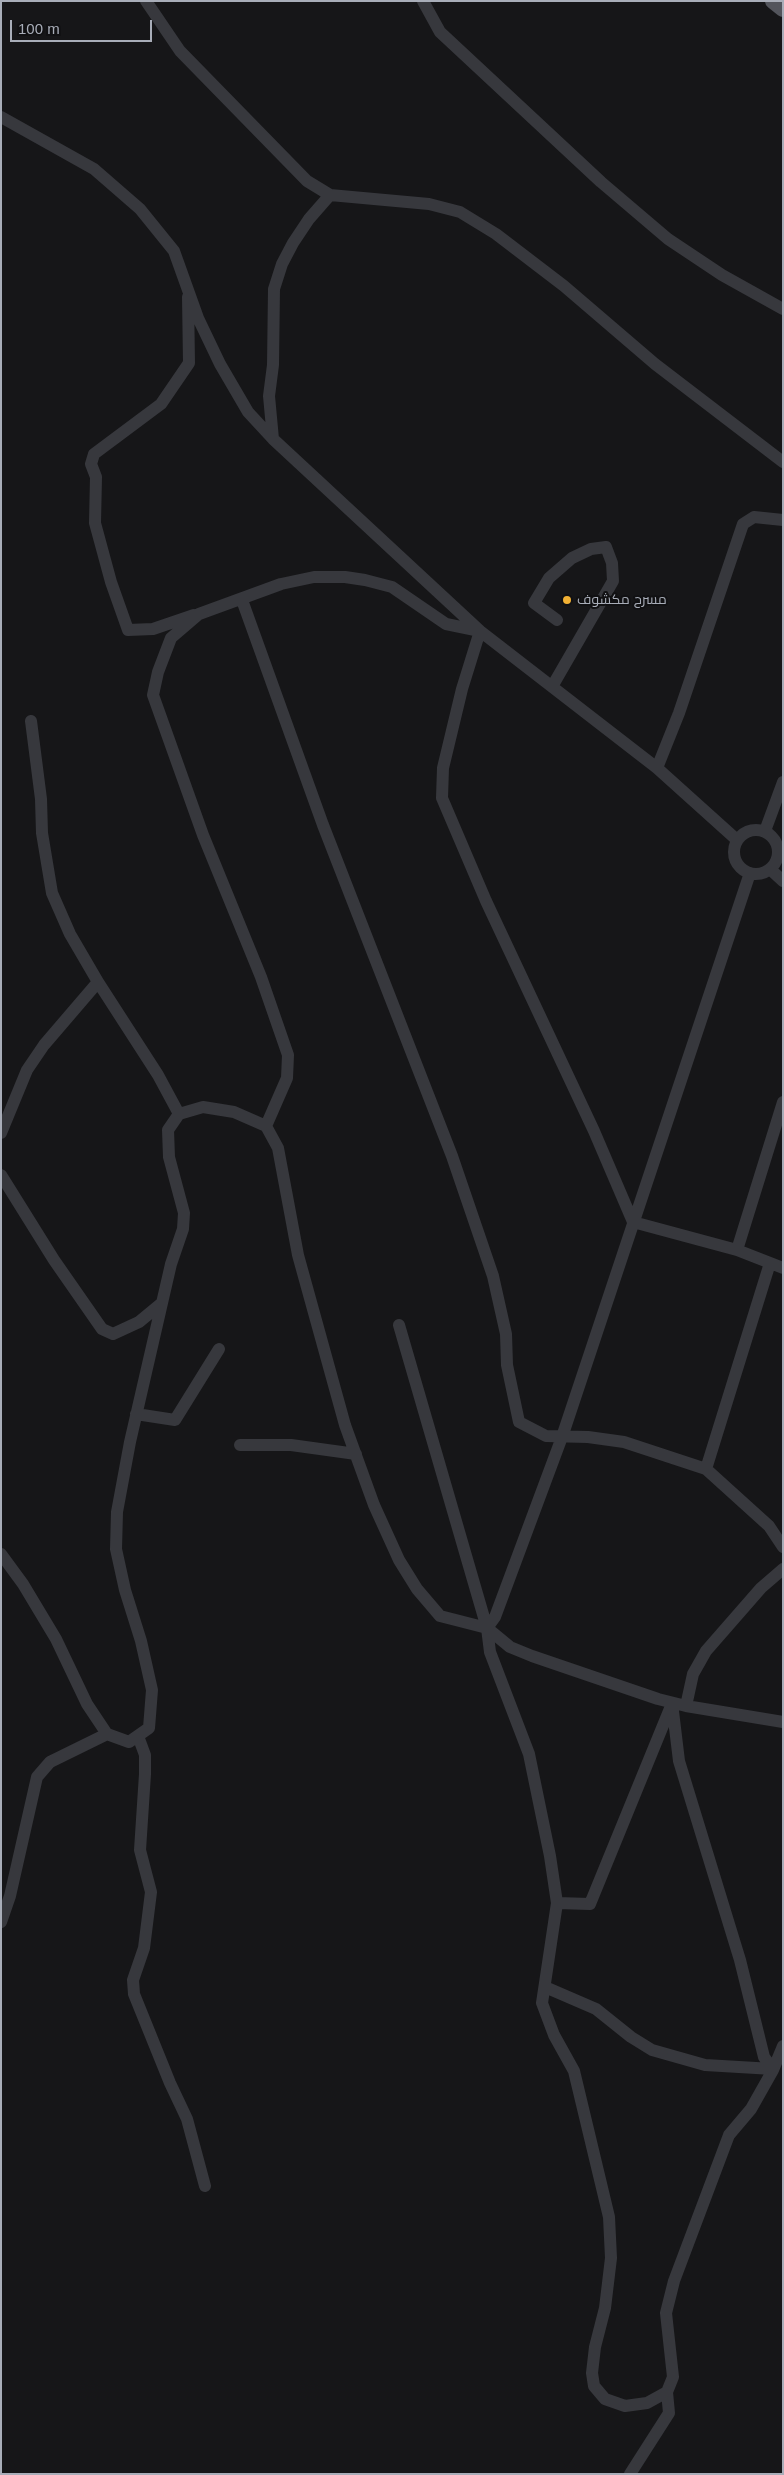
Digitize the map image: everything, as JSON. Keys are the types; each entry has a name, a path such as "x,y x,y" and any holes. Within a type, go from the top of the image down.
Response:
{"main road":[{"path":"773,1 783,9"}],"street":[{"path":"146,1 180,51 307,181 330,195 429,204 460,212 496,234 564,286 655,364 783,462"},
{"path":"423,1 440,32 587,169 653,226 722,275 783,309"},
{"path":"1,118 94,169 140,209 174,251 188,292 220,364 248,412 273,439 480,631 658,768 737,840"},
{"path":"273,439 269,396 273,364 274,289 282,264 293,243 309,219 330,195"},
{"path":"188,292 189,363 161,404 94,454 91,464 96,477 95,523 111,582 128,630 153,628 242,600 281,584 314,578 345,577 392,587 446,624 480,631"},
{"path":"658,768 679,713 743,524 754,517 783,520"},
{"path":"553,686 613,580 612,563 606,547 591,549 572,558 549,578 534,603 557,620"},
{"path":"242,600 323,825 448,1147 493,1276 506,1334 507,1365 519,1422 546,1436 588,1437 624,1442 706,1469 769,1526 783,1547"},
{"path":"199,614 171,638 158,672 153,695 203,835 261,977 288,1055 287,1078 266,1126"},
{"path":"480,631 462,689 444,768 442,798 486,901 594,1131 633,1222"},
{"path":"30,721 41,799 42,833 52,893 70,934 98,982 158,1075 179,1114"},
{"path":"765,831 783,782"},
{"path":"749,830 765,831 780,846 776,862 770,869 757,874 750,873 737,864 734,848 737,840 749,830"},
{"path":"770,869 783,881"},
{"path":"487,1628 495,1617 562,1437 750,873"},
{"path":"1,1133 27,1070 44,1045 98,982"},
{"path":"737,1250 783,1102"},
{"path":"1,1554 23,1584 51,1632 87,1704 107,1734 129,1742 149,1728 152,1690 116,1549 118,1512 136,1414 162,1303 183,1229 184,1213 169,1157 168,1130 179,1114 202,1107 234,1112 266,1126 278,1148 298,1255 342,1416 374,1505 395,1553 417,1589 440,1616 487,1628 510,1647 532,1656 672,1703 783,1722"},
{"path":"1,1175 54,1260 102,1328 113,1334 139,1322 162,1303"},
{"path":"633,1222 737,1250 783,1268"},
{"path":"706,1469 770,1263"},
{"path":"399,1325 487,1628 490,1652 529,1754 550,1856 557,1902 542,2003 554,2035 574,2071 609,2217 611,2258 605,2308 595,2348 592,2373 594,2386 606,2399 625,2406 647,2403 667,2392"},
{"path":"136,1414 175,1420 219,1349"},
{"path":"240,1445 291,1445 356,1454"},
{"path":"686,1706 693,1674 706,1651 761,1588 783,1569"},
{"path":"557,1902 590,1904 672,1703"},
{"path":"672,1703 679,1761 740,1960 764,2057 773,2069"},
{"path":"1,1922 10,1896 37,1777 50,1762 107,1734"},
{"path":"138,1736 145,1755 140,1850 151,1892 144,1948 133,1980 134,1994 170,2083 187,2119 204,2186"},
{"path":"545,1987 596,2009 631,2037 652,2050 705,2065 773,2069"},
{"path":"630,2474 669,2413 667,2392 673,2377 666,2312 674,2281 729,2136 750,2109 773,2069 783,2046"}],"place":[{"name":"مسرح مكشوف","path":"567,600"}]}
